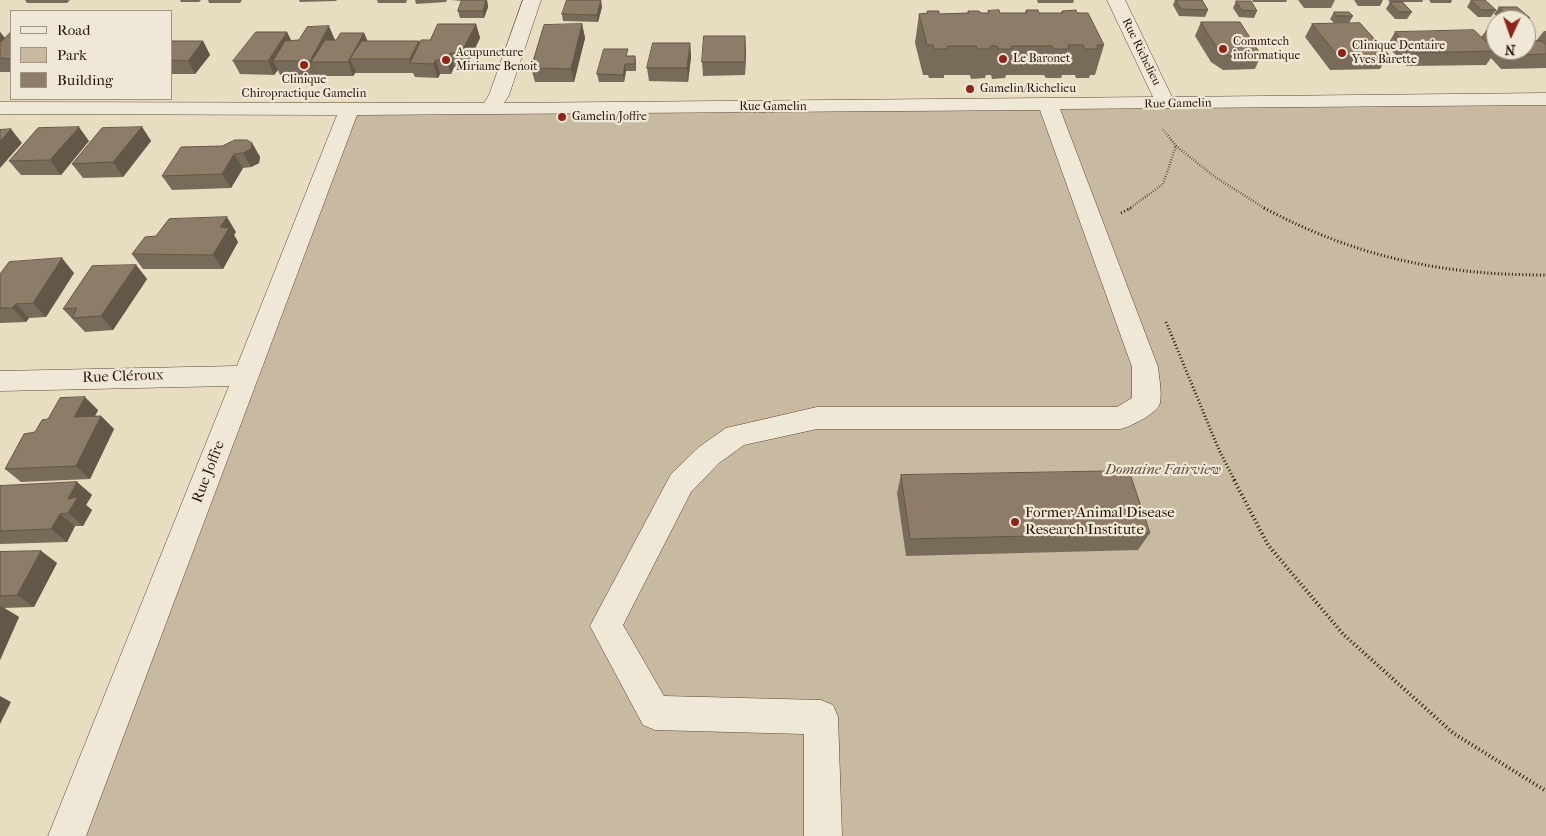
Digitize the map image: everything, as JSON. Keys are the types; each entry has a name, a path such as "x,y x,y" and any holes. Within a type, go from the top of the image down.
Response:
{"street":[{"path":"490,109 499,94 532,0"},
{"name":"Rue Richelieu","path":"1116,0 1166,104"},
{"name":"Rue Gamelin","path":"0,108 490,109 1546,99"},
{"path":"823,836 821,716 655,713 606,626 680,483 709,456 736,436 817,418 1121,418 1146,403 1145,367 1048,104"},
{"name":"Rue Joffre","path":"67,836 350,108"},
{"name":"Rue Cléroux","path":"0,381 203,375 246,376"}],"path":[{"path":"1154,122 1162,127 1176,146 1187,156 1239,193 1289,222 1368,254 1438,270 1518,276 1546,275"},
{"path":"1124,223 1120,214 1138,204 1163,184 1176,146"},
{"path":"1162,314 1219,450 1268,545 1343,634 1453,733 1546,791"}],"green space":[{"name":"Domaine Fairview","path":"1546,99 1546,836 67,836 350,108"}],"building":[{"path":"462,0 486,0 483,11 458,11"},
{"path":"567,0 601,0 597,15 562,14"},
{"path":"1176,0 1202,0 1208,10 1181,9"},
{"path":"1471,0 1485,0 1496,10 1482,10"},
{"path":"1236,1 1251,1 1257,11 1242,10"},
{"path":"1390,2 1402,2 1412,12 1399,12"},
{"path":"1499,7 1517,7 1521,10 1502,10"},
{"path":"999,10 1000,13 1027,13 1026,10 1038,10 1039,13 1063,13 1062,11 1076,10 1077,13 1088,13 1104,45 1097,45 1098,49 1085,49 1083,45 1068,45 1069,49 1054,49 1052,46 1011,46 1012,49 998,49 997,46 990,46 991,49 977,49 976,46 947,46 948,49 934,49 933,45 927,45 919,14 928,13 927,11 939,11 939,14 969,13 968,11 989,13 988,11"},
{"path":"1334,12 1349,12 1353,16 1337,16"},
{"path":"1201,22 1240,22 1261,55 1229,56 1217,48"},
{"path":"1360,23 1389,55 1338,56 1312,24"},
{"path":"438,24 476,24 461,53 450,53 446,60 436,60 433,64 410,63 421,40 430,40"},
{"path":"582,24 571,69 531,68 544,25"},
{"path":"329,26 310,61 273,61 285,41 299,40 307,27"},
{"path":"1474,30 1486,41 1486,51 1415,53 1395,32"},
{"path":"256,32 287,32 268,61 233,61"},
{"path":"10,33 10,59 0,58 0,43"},
{"path":"341,33 364,33 348,62 311,62 325,40 336,40"},
{"path":"704,36 745,36 745,62 702,62"},
{"path":"172,41 203,41 188,61 172,60"},
{"path":"362,41 419,41 410,59 350,59"},
{"path":"1536,41 1542,41 1546,45 1546,54 1536,54"},
{"path":"653,43 690,43 687,68 647,68"},
{"path":"604,49 628,49 626,56 635,56 635,64 625,64 623,75 597,74"},
{"path":"79,127 50,160 9,161 38,128"},
{"path":"142,127 113,162 72,164 102,128"},
{"path":"11,129 0,141 0,130"},
{"path":"235,140 247,140 252,143 251,149 243,153 234,154 222,174 162,176 181,147 222,146"},
{"path":"227,217 220,227 229,228 213,255 132,254 145,237 156,236 169,219"},
{"path":"62,258 33,303 16,304 12,308 0,308 0,274 9,262"},
{"path":"136,265 101,316 72,318 77,308 63,309 92,266"},
{"path":"85,397 74,417 101,416 76,466 5,469 24,434 35,432 42,420 48,419 60,398"},
{"name":"Former Animal Disease Research Institute","path":"1129,471 1150,533 910,539 901,475"},
{"path":"77,482 68,499 78,497 68,513 60,514 51,529 0,531 0,486"},
{"path":"41,551 17,595 0,596 0,552"}],"place":[{"name":"Commtech informatique","path":"1223,49"},
{"name":"Clinique Dentaire Yves Barette","path":"1342,53"},
{"name":"Le Baronet","path":"1003,59"},
{"name":"Acupuncture Miriame Benoit","path":"446,60"},
{"name":"Clinique Chiropractique Gamelin","path":"304,65"},
{"name":"Gamelin/Richelieu","path":"970,89"},
{"name":"Gamelin/Joffre","path":"562,117"},
{"name":"Former Animal Disease Research Institute","path":"1015,522"}]}
